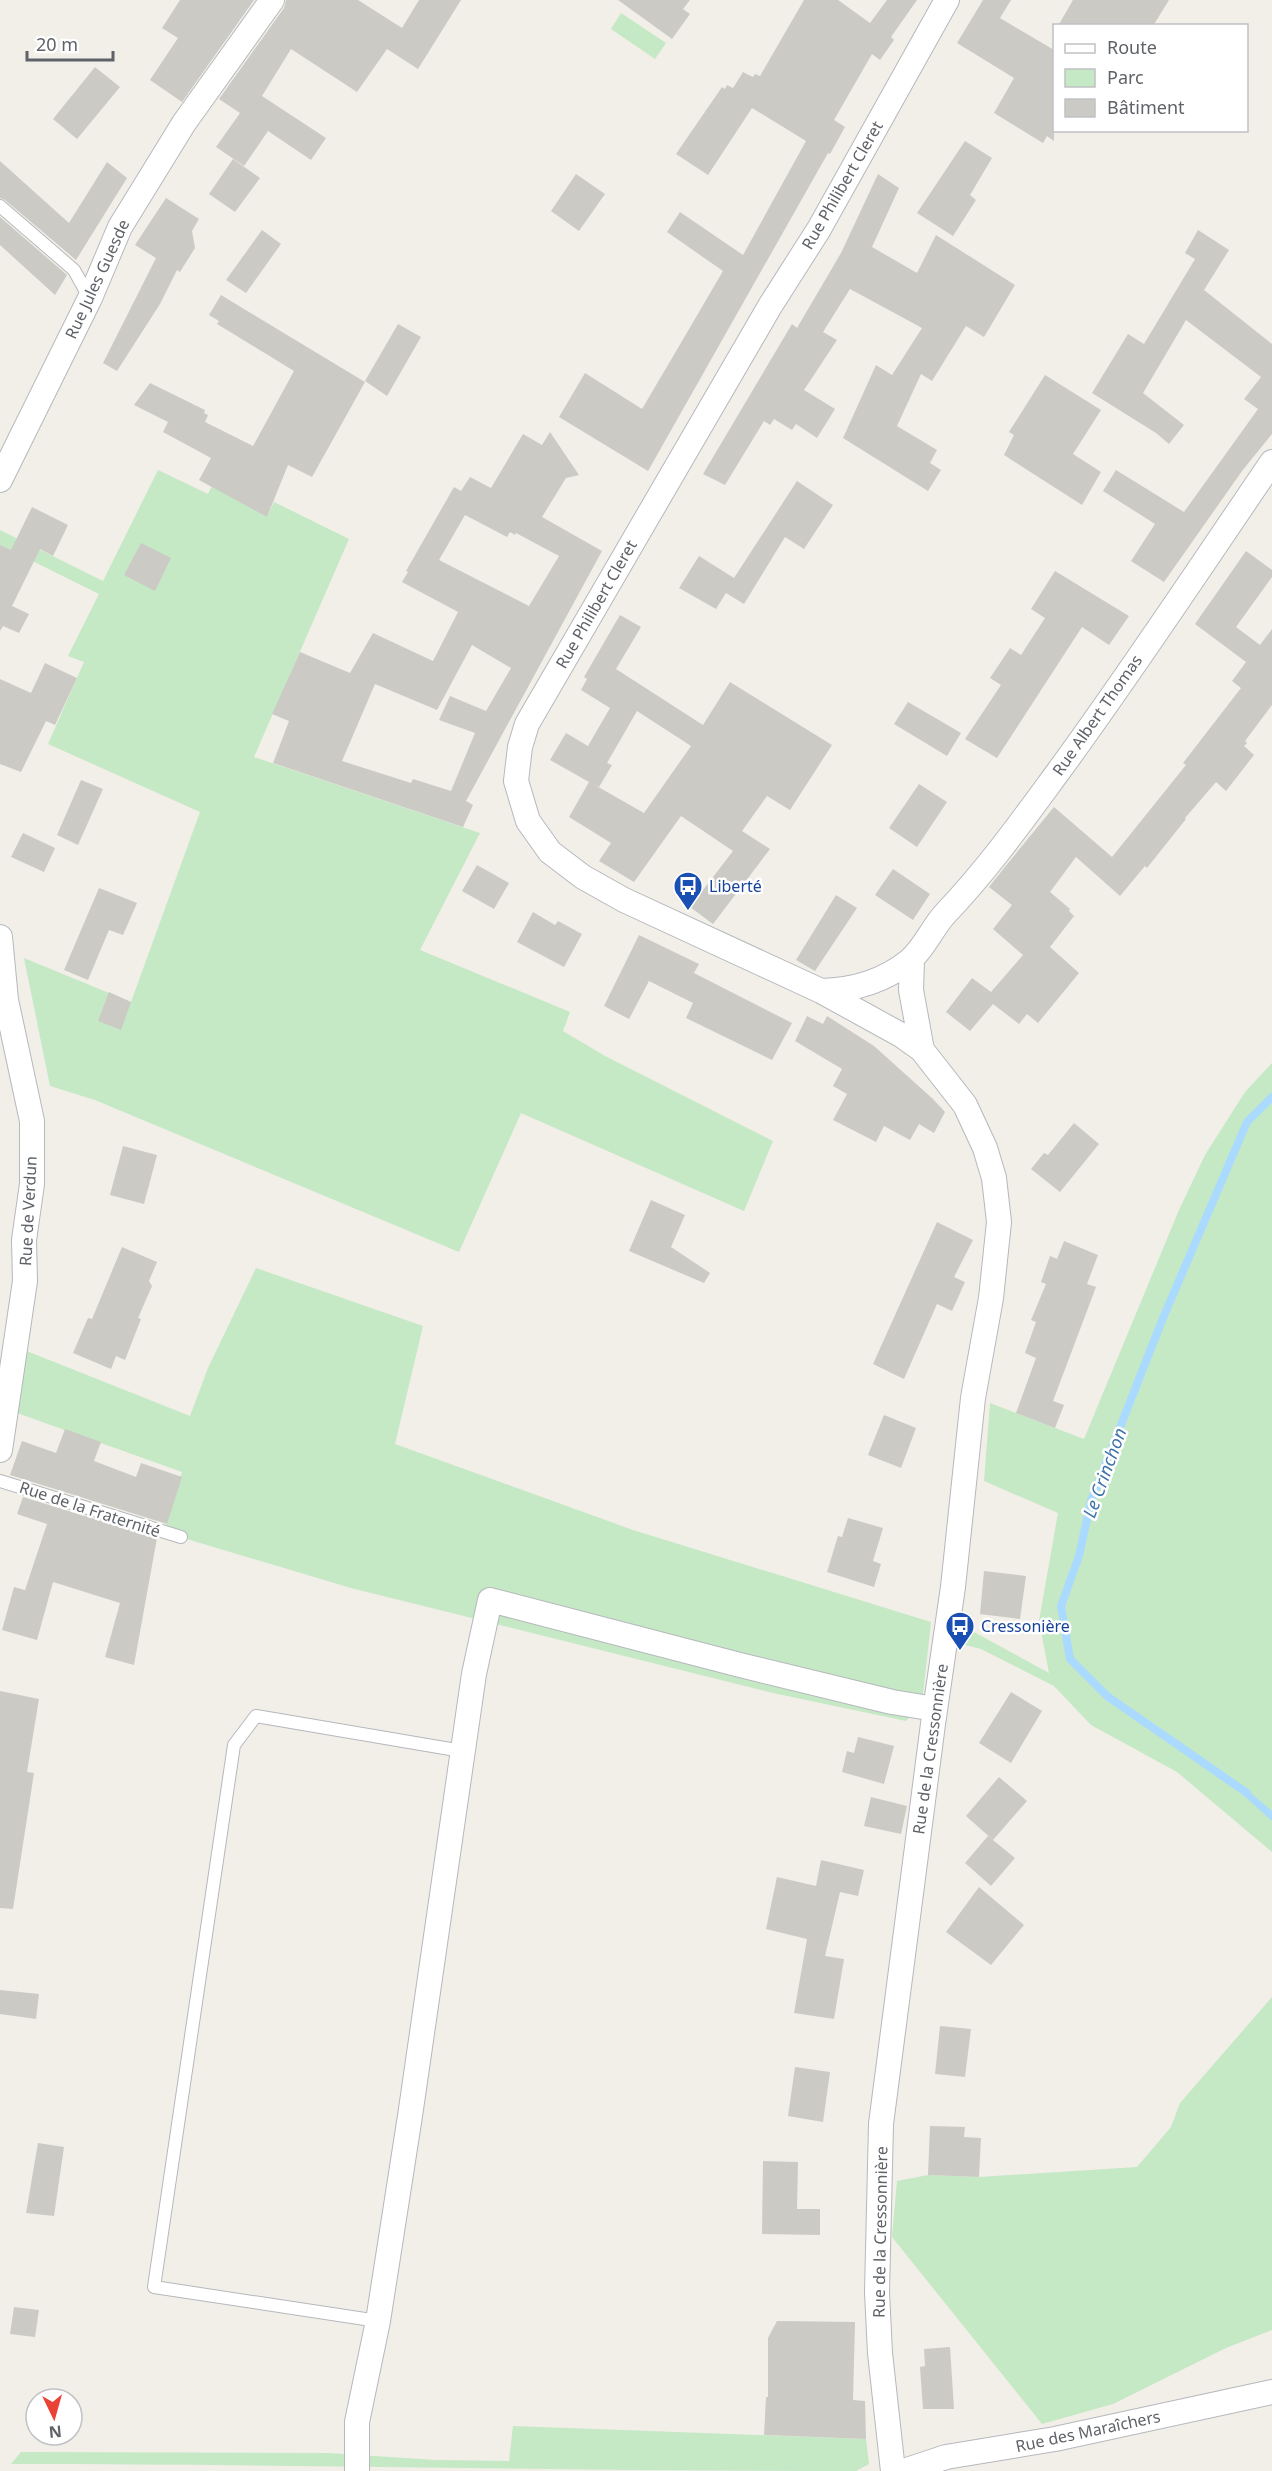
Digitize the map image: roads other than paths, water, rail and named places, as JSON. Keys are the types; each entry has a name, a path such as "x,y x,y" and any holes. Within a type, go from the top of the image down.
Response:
{"street":[{"name":"Rue Jules Guesde","path":"0,480 90,298 120,227 184,123 272,0"},
{"name":"Rue Philibert Cleret","path":"922,1050 901,1035 821,991 624,900 582,877 550,852 528,821 516,781 520,747 533,714 770,306 819,229 948,0"},
{"name":"Rue Albert Thomas","path":"821,991 842,990 865,985 886,977 912,960 939,920 973,885 1094,723 1272,462"},
{"name":"Rue de Verdun","path":"0,937 6,1000 32,1121 32,1184 24,1240 25,1281 0,1450"},
{"path":"912,960 911,990 922,1050"},
{"name":"Rue de la Cressonnière","path":"893,2471 880,2353 877,2292 881,2124 953,1587 973,1398 991,1298 999,1222 994,1178 986,1148 965,1105 922,1050"},
{"path":"357,2471 357,2422 378,2321 462,1751 474,1674 490,1600 740,1665 892,1702 935,1709"},
{"name":"Rue des Maraîchers","path":"904,2471 946,2457 1055,2439 1272,2392"}],"lane":[{"path":"0,206 74,270 90,298"},
{"name":"Rue de la Fraternité","path":"0,1481 181,1537"},
{"path":"378,2321 154,2287 234,1745 256,1716 462,1751"}],"water":[{"path":"1235,1780 1272,1811 1272,1821 1242,1794"}],"waterway":[{"name":"Le Crinchon","path":"1247,1793 1107,1696 1070,1659 1061,1606 1079,1556 1091,1501 1163,1318 1247,1122 1272,1097"}],"place":[{"name":"Liberté","path":"688,912"},
{"name":"Cressonière","path":"960,1652"}]}
